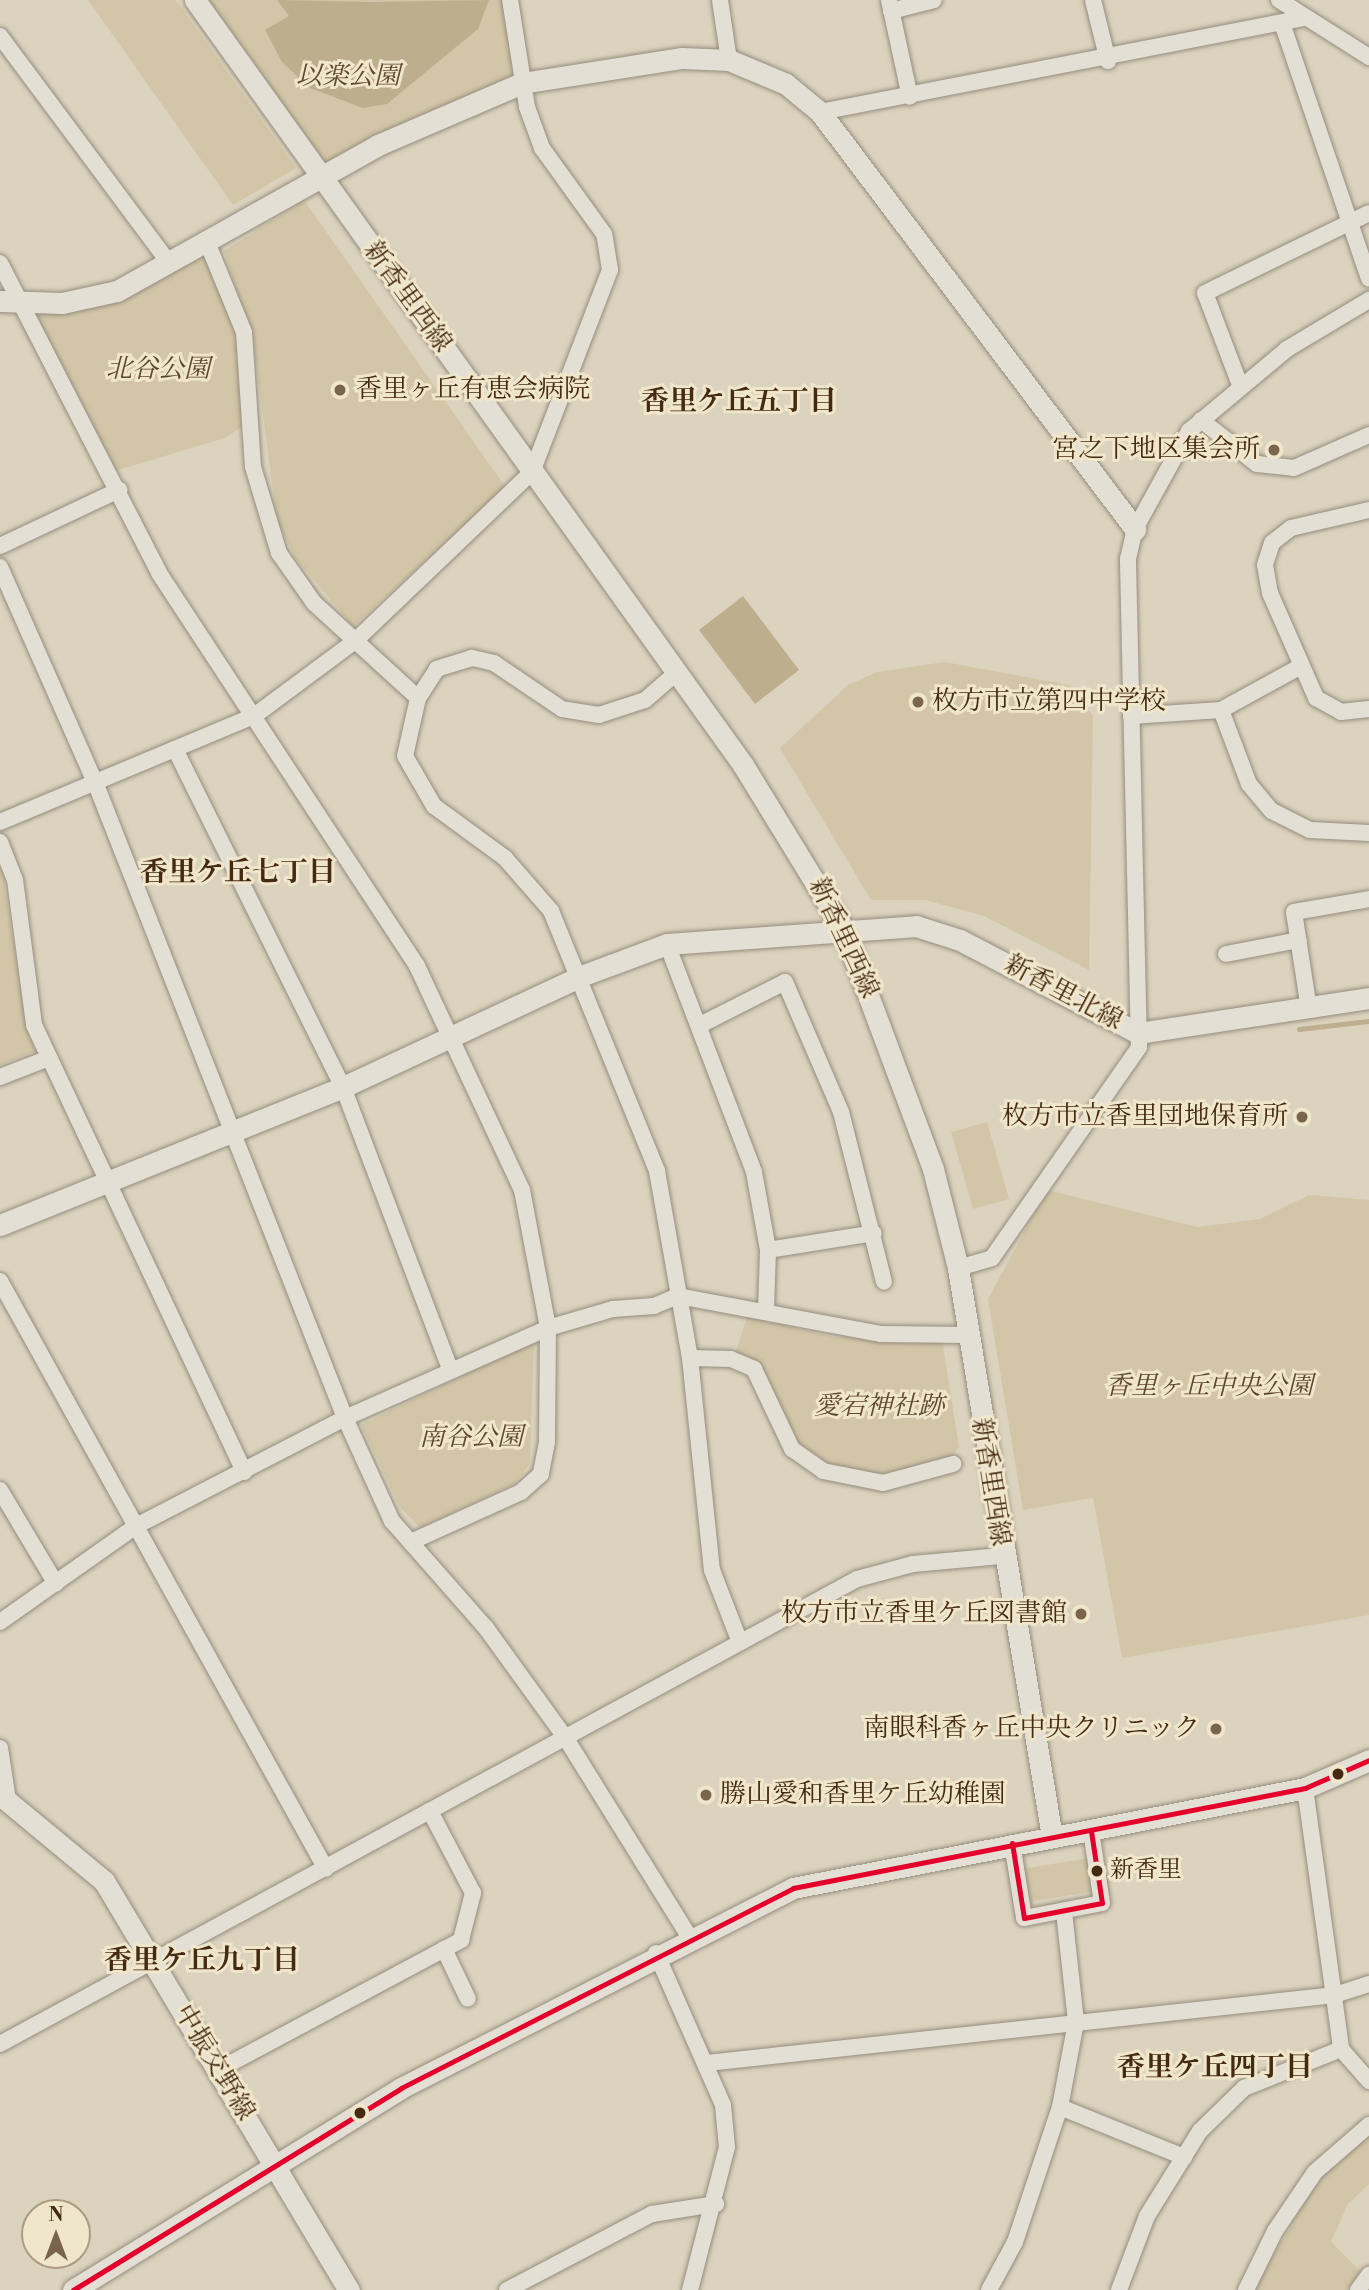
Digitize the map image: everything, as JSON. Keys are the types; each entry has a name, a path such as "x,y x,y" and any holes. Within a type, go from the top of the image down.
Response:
{"street":[{"name":"新香里西線","path":"195,0 801,851 843,928 933,1169 958,1268 1001,1556 1052,1837"},
{"path":"0,822 254,716 355,641 532,472 610,270 604,234 545,156 522,83 510,0"},
{"path":"720,0 729,60"},
{"path":"910,97 890,5 934,0"},
{"path":"1093,0 1108,61"},
{"path":"1279,0 1369,57"},
{"path":"820,113 1108,61 1305,18"},
{"path":"1282,23 1352,221 1369,279"},
{"path":"0,36 170,264"},
{"path":"10,302 89,299 170,264 319,175 522,83 682,58 729,60 786,85 820,113 1135,529"},
{"path":"1240,385 1205,293 1369,213"},
{"path":"207,242 244,332 253,467 264,517 295,580 355,641 418,698"},
{"path":"0,263 10,302 119,490 159,573 417,966 522,1190 548,1328 547,1442 541,1474 521,1492 411,1542"},
{"path":"958,1268 992,1258 1139,1046 1128,559 1135,529 1157,478 1201,420 1240,385 1369,300"},
{"path":"1201,420 1257,464 1294,468 1369,435"},
{"path":"0,546 119,490"},
{"path":"1369,510 1291,528 1272,544 1265,565 1270,593 1316,698 1341,712 1369,709"},
{"path":"0,567 95,782 345,1418 392,1521 486,1628 565,1737 689,1936"},
{"path":"674,674 645,699 599,715 562,709 494,663 472,658 437,669 418,698 407,730 413,776 434,806 505,858 551,911 581,976 657,1171 690,1358 712,1570 739,1640"},
{"path":"1132,716 1221,710 1301,666"},
{"path":"1221,710 1249,784 1272,811 1310,830 1369,833"},
{"path":"175,749 342,1087 450,1369"},
{"path":"0,842 15,880 34,1025 244,1472"},
{"path":"1309,1009 1294,912 1369,899"},
{"name":"新香里北線","path":"0,1225 342,1087 581,976 667,944 843,928 916,926 960,940 1138,1032 1309,1009 1369,998"},
{"path":"1226,954 1299,940"},
{"path":"667,944 743,1132 768,1250 766,1309"},
{"path":"700,1024 785,982 841,1112 874,1233 884,1282"},
{"path":"0,1077 49,1058"},
{"path":"768,1250 874,1233"},
{"path":"0,1280 326,1868"},
{"path":"0,1622 136,1526 345,1418 450,1369 548,1328 678,1296 766,1309 881,1334 967,1335"},
{"path":"690,1358 731,1359 754,1370 792,1449 823,1471 883,1483 953,1464"},
{"path":"0,1490 56,1584"},
{"path":"0,2044 154,1964 739,1640 857,1579 913,1564 1001,1556"},
{"path":"0,1748 4,1797"},
{"path":"73,2290 401,2088 689,1936 793,1888 1012,1843 1091,1831 1305,1788 1369,1760"},
{"path":"1305,1788 1341,2049 1369,2081"},
{"name":"中振交野線","path":"4,1797 104,1881 349,2290"},
{"path":"218,2070 461,1940 473,1893 430,1811"},
{"path":"1012,1843 1024,1918 1102,1903 1091,1831"},
{"path":"996,2288 1060,2107 1076,2022 1064,1911"},
{"path":"444,1950 468,1999"},
{"path":"656,1953 707,2063 723,2105 727,2147 716,2204 690,2290"},
{"path":"707,2063 1335,1995 1369,1984"},
{"path":"1119,2290 1147,2216 1184,2158 1244,2088 1341,2049"},
{"path":"1060,2107 1184,2158"},
{"path":"1246,2290 1275,2231 1315,2172 1369,2125"},
{"path":"507,2290 652,2214 716,2204"},
{"path":"1358,2290 1369,2275"}],"green space":[{"path":"88,0 176,0 296,168 233,205"},
{"name":"以楽公園","path":"195,0 510,0 522,83 319,175"},
{"path":"304,200 506,488 353,626 296,559 277,521 253,340 224,251"},
{"name":"北谷公園","path":"204,250 239,333 246,424 225,438 115,471 28,308 63,308"},
{"path":"945,662 1069,685 1093,716 1089,970 984,916 925,900 871,900 780,748 848,685 877,672"},
{"path":"0,854 26,1027 35,1051 0,1065"},
{"path":"987,1122 1009,1199 973,1209 951,1132"},
{"name":"香里ヶ丘中央公園","path":"1047,1190 1197,1227 1260,1219 1309,1195 1369,1200 1369,1615 1122,1658 1093,1498 1023,1510 988,1299"},
{"name":"愛宕神社跡","path":"747,1317 835,1337 942,1339 959,1447 951,1458 882,1476 826,1465 798,1445 760,1364 736,1352"},
{"name":"南谷公園","path":"534,1341 530,1464 514,1484 420,1528 400,1507 361,1425"},
{"path":"1090,1858 1096,1891 1027,1902 1021,1869"},
{"path":"1369,2132 1369,2184 1348,2204 1331,2242 1360,2271 1347,2290 1253,2290 1320,2176"}],"shaded area":[{"path":"277,0 489,0 478,29 387,104 363,108 310,88 282,62 265,30 289,16"},
{"path":"743,596 799,670 755,704 699,630"}],"waterway":[{"path":"1299,1029 1369,1021"}],"transit line":[{"path":"73,2290 401,2088 793,1888 1305,1788 1369,1760"},
{"path":"1012,1843 1024,1918 1102,1903 1091,1831"}],"place":[{"name":"香里ヶ丘有恵会病院","path":"340,390"},
{"name":"宮之下地区集会所","path":"1274,450"},
{"name":"枚方市立第四中学校","path":"918,702"},
{"name":"枚方市立香里団地保育所","path":"1302,1117"},
{"name":"枚方市立香里ケ丘図書館","path":"1081,1614"},
{"name":"南眼科香ヶ丘中央クリニック","path":"1216,1729"},
{"name":"勝山愛和香里ケ丘幼稚園","path":"706,1795"},
{"name":"新香里","path":"1097,1871"}],"district":[{"name":"香里ケ丘五丁目","path":"739,402"},
{"name":"香里ケ丘七丁目","path":"238,873"},
{"name":"香里ケ丘九丁目","path":"202,1961"},
{"name":"香里ケ丘四丁目","path":"1215,2068"}]}
